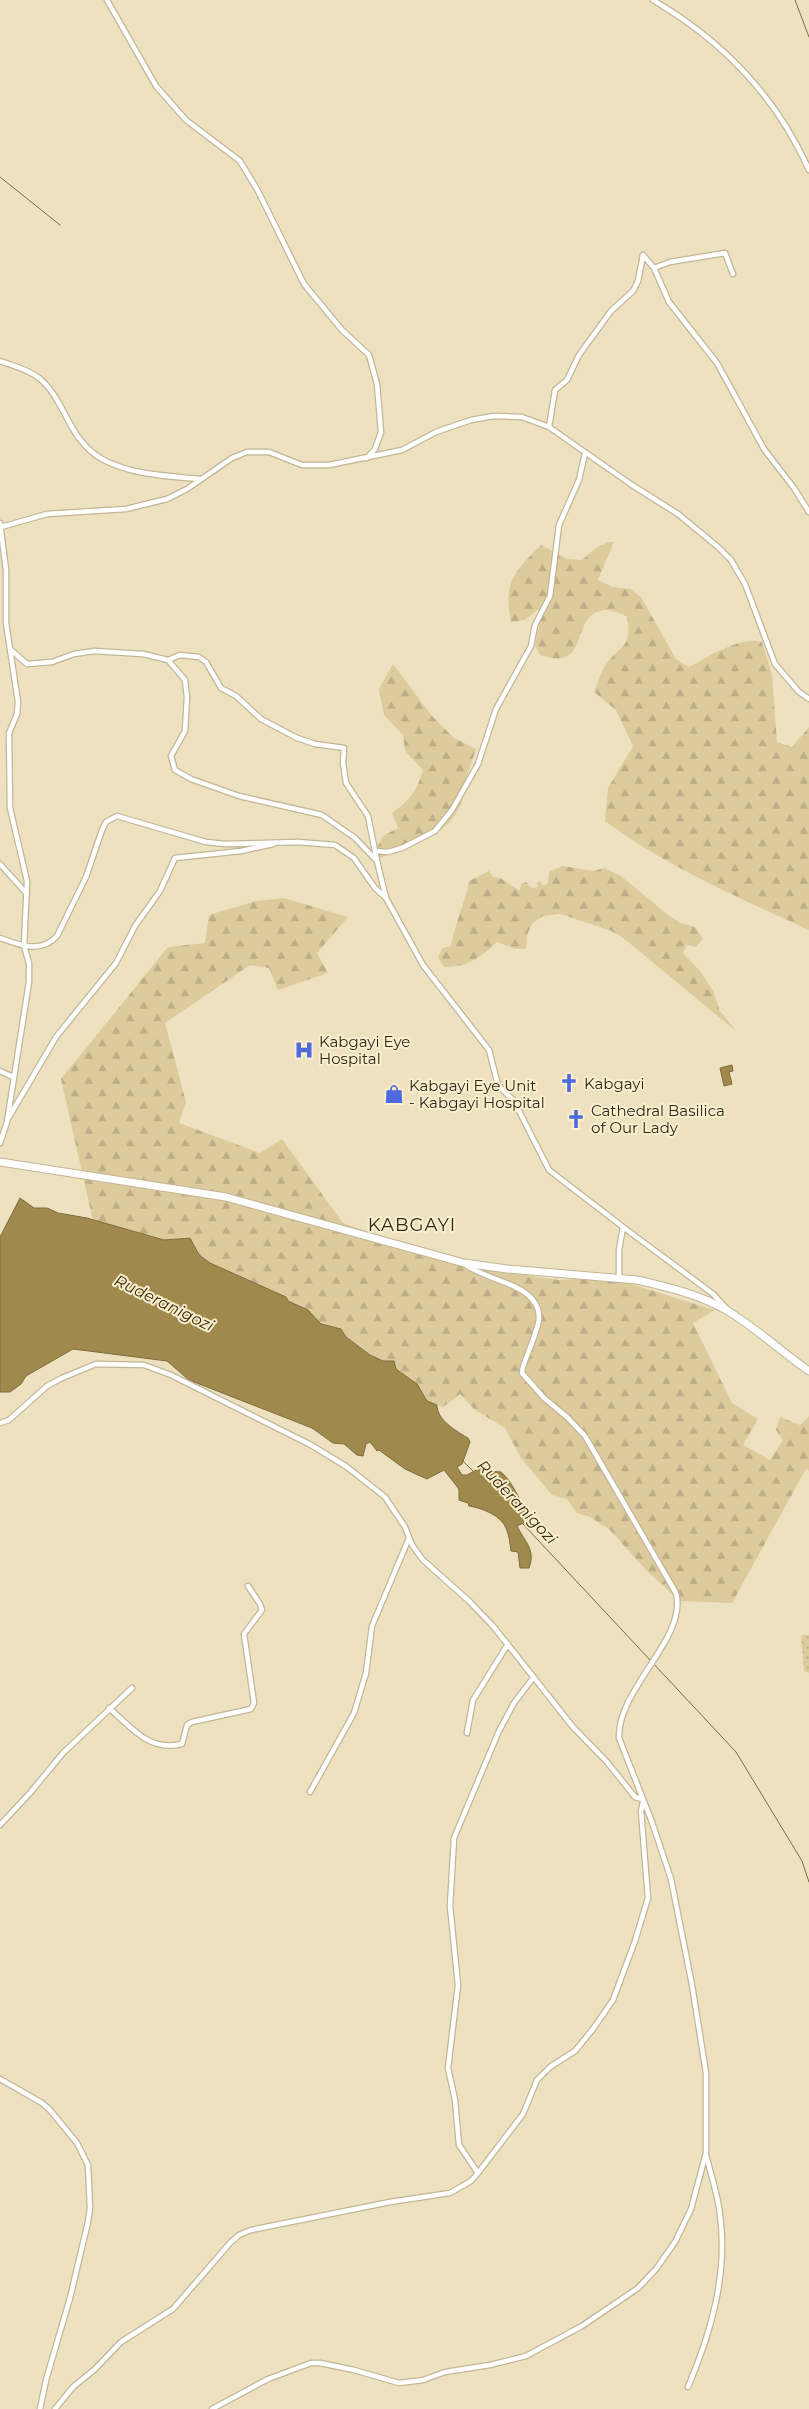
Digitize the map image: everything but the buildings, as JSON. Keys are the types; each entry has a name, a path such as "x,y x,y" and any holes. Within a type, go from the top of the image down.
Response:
{"highway":[{"path":"0,1162 226,1197 464,1263 530,1272 619,1278 658,1285 708,1301 729,1312 809,1371"}],"street":[{"path":"107,0 156,86 186,120 240,161 258,191 304,284 348,336 369,355 377,384 381,432 375,449 366,459"},
{"path":"653,0 706,35 729,55 780,115 809,170"},
{"path":"654,268 670,262 725,252 733,274"},
{"path":"549,427 555,390 567,380 580,355 611,310 632,290 638,281 643,255 654,268 666,298 717,363 755,435 809,512"},
{"path":"0,362 40,378 47,386 74,433 102,458 136,471 200,479"},
{"path":"0,1143 7,1122 29,994 29,963 24,946 27,894 26,871 10,808 9,734 17,714 18,702 6,623 6,570 1,525 54,513 138,507 178,494 232,458 247,452 269,452 302,465 318,466 366,459 402,450 436,432 471,420 486,417 522,417 549,427 678,514 708,538 731,560 757,610 775,664 799,692 809,699"},
{"path":"376,851 388,852 402,848 434,830 452,810 478,764 496,709 531,646 535,625 550,596 558,525 579,480 585,453"},
{"path":"10,649 27,664 52,662 74,654 94,651 143,654 168,660 180,656 199,657 206,662 222,688 236,696 261,719 297,738 315,744 344,748 343,763 346,783 368,816 376,851 376,861 386,898 423,965 490,1050 498,1085 514,1101 549,1170 713,1294 729,1312"},
{"path":"168,660 184,680 187,697 185,732 171,756 175,770 192,780 240,796 322,815 355,838 376,861"},
{"path":"1,939 24,946 45,946 57,936 86,877 102,830 111,818 124,816 146,826 206,842 225,844 335,845 354,858 375,888 386,898"},
{"path":"7,1122 56,1037 116,963 130,940 135,926 160,891 175,858 241,851 277,843"},
{"path":"0,864 27,894"},
{"path":"0,1071 14,1077"},
{"path":"619,1278 619,1250 623,1227"},
{"path":"464,1263 474,1270 514,1286 536,1305 538,1311 537,1329 531,1348 523,1363 522,1373 544,1398 586,1436 676,1593 678,1601 672,1627 623,1715 619,1732 621,1743 652,1822 671,1879 692,1985 706,2073 706,2154 720,2214 723,2253 718,2294 705,2349 688,2387"},
{"path":"0,1423 9,1420 47,1386 96,1364 144,1365 154,1367 251,1417 296,1436 347,1467 386,1497 423,1560 469,1601 508,1644 572,1727 607,1762 635,1797 642,1800"},
{"path":"310,1792 354,1713 367,1665 372,1626 409,1538"},
{"path":"110,1708 149,1742 162,1746 182,1744 187,1725 192,1722 252,1709 254,1704 244,1634 262,1610 248,1586"},
{"path":"467,1733 473,1700 508,1644"},
{"path":"478,2174 459,2145 455,2100 448,2068 458,1985 450,1906 454,1838 507,1715 533,1678"},
{"path":"0,1825 30,1794 63,1753 132,1688"},
{"path":"55,2409 73,2387 95,2369 121,2342 173,2309 223,2250 239,2235 251,2230 332,2213 450,2193 471,2181 478,2174 523,2114 537,2080 550,2067 575,2051 613,2000 635,1941 648,1898 642,1800"},
{"path":"0,2080 42,2103 50,2110 77,2143 88,2165 90,2208 88,2222 40,2409"},
{"path":"212,2409 268,2379 311,2363 354,2370 399,2383 416,2382 445,2372 516,2359 553,2342 625,2298 645,2282 656,2269 675,2242 691,2209 706,2154"}],"green space":[{"path":"608,542 614,542 598,580 613,587 630,589 641,597 676,659 689,667 735,644 754,641 762,642 772,675 777,742 792,747 809,727 809,930 704,881 653,853 605,821 608,788 633,746 616,710 594,692 605,666 624,646 628,635 627,616 606,610 591,616 585,624 573,651 567,657 556,658 540,655 535,645 542,611 537,610 525,620 511,622 509,597 513,579 524,563 541,545 568,559 582,560 596,548"},
{"path":"393,664 432,716 454,738 476,749 467,776 461,805 450,822 434,835 380,858 376,850 383,836 398,828 392,813 412,795 423,770 405,751 403,735 384,715 379,689"},
{"path":"562,866 594,871 604,868 621,876 680,923 695,927 703,939 696,947 687,945 683,953 701,972 713,991 720,1011 737,1032 622,937 609,930 560,914 543,916 532,924 527,935 526,949 516,949 497,942 473,961 459,966 444,967 438,957 443,948 451,946 469,881 489,871 493,877 500,878 520,891 521,884 526,882 532,888 538,887 536,883 540,881 544,886 548,883 549,872"},
{"path":"284,898 348,917 317,953 328,973 278,990 269,968 250,965 165,1023 186,1102 179,1123 260,1153 282,1139 343,1223 461,1266 559,1280 608,1277 715,1310 693,1323 732,1403 758,1419 743,1445 770,1460 783,1440 776,1430 780,1417 800,1425 809,1416 809,1471 806,1469 732,1603 680,1601 648,1572 609,1529 590,1517 577,1513 567,1499 552,1495 521,1458 505,1428 475,1410 460,1394 443,1407 427,1401 417,1384 396,1369 394,1361 383,1361 370,1355 346,1337 341,1329 321,1324 302,1307 288,1301 286,1297 210,1263 199,1255 188,1237 164,1240 93,1221 61,1079 168,947 205,943 209,915 256,901"},
{"path":"801,1635 809,1635 809,1673 804,1671"}],"water":[{"path":"732,1065 733,1071 729,1072 732,1084 724,1086 720,1068"},
{"path":"20,1198 34,1208 47,1208 58,1213 87,1218 164,1240 190,1238 199,1255 210,1263 286,1297 288,1301 308,1310 321,1324 341,1329 346,1337 370,1355 383,1361 394,1361 396,1369 417,1384 427,1401 437,1405 440,1415 444,1420 468,1438 470,1442 462,1464 457,1467 462,1475 467,1475 480,1468 484,1471 501,1472 509,1481 529,1513 528,1521 517,1526 530,1551 531,1562 529,1568 520,1568 518,1552 511,1551 508,1533 500,1519 459,1500 459,1489 444,1470 427,1479 405,1469 379,1450 377,1451 370,1442 366,1444 363,1456 357,1455 344,1444 333,1443 312,1428 189,1380 167,1361 73,1349 26,1376 21,1384 10,1392 0,1392 0,1237"}],"waterway":[{"path":"795,0 809,37"},
{"path":"0,177 60,225"},
{"name":"Ruderanigozi","path":"463,1461 474,1472"},
{"name":"Ruderanigozi","path":"523,1524 736,1752 802,1861 809,1882"}],"place":[{"name":"Kabgayi Eye Hospital","path":"304,1050"},
{"name":"Kabgayi","path":"569,1083"},
{"name":"Kabgayi Eye Unit - Kabgayi Hospital","path":"394,1094"},
{"name":"Cathedral Basilica of Our Lady","path":"576,1119"}],"district":[{"name":"KABGAYI","path":"412,1225"}]}
